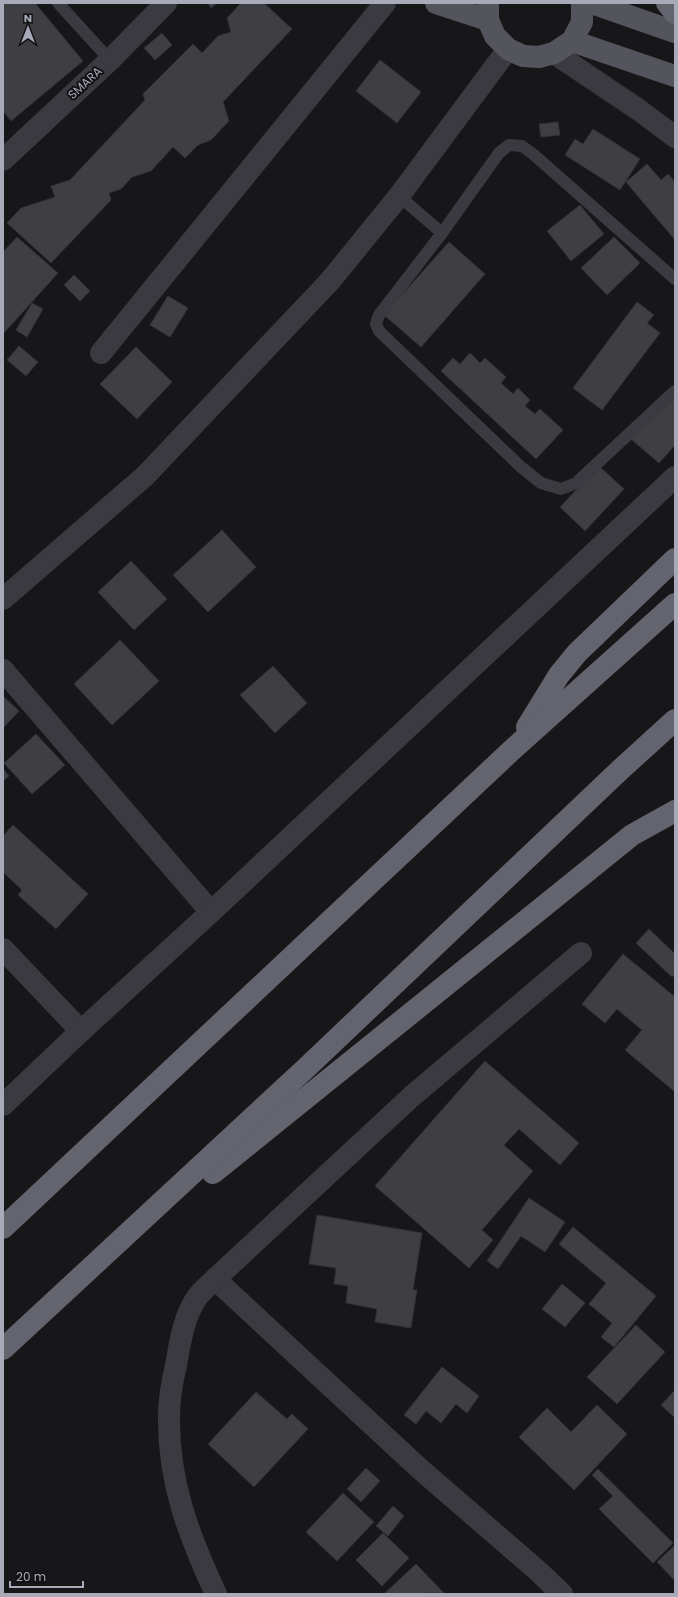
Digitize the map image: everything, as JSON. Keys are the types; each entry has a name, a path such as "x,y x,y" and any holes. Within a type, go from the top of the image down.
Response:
{"highway":[{"path":"667,3 675,13"},
{"path":"513,749 559,675 577,653 675,559"},
{"path":"3,1228 513,749 675,604"},
{"path":"3,1349 310,1064 620,770 675,720"},
{"path":"61,1296 632,835 675,811"}],"main road":[{"path":"436,3 488,11 495,36 508,49 523,56 533,57 554,53 572,41 582,22 582,3"},
{"path":"592,3 675,32"},
{"path":"572,41 675,76"}],"street":[{"name":"SMARA","path":"5,153 110,60 166,3"},
{"path":"101,353 385,3"},
{"path":"3,599 145,476 330,281 399,196 508,49"},
{"path":"554,53 639,110 675,137"},
{"path":"3,1105 675,477"},
{"path":"3,670 211,912"},
{"path":"3,949 81,1031"},
{"path":"216,1594 185,1521 171,1460 169,1415 172,1386 179,1346 187,1317 198,1296 215,1278 411,1097 581,953"},
{"path":"215,1278 420,1469 538,1571 562,1594"}],"lane":[{"path":"58,3 110,60"},
{"path":"675,279 533,154 522,146 509,145 499,153 442,233 379,315 376,324 379,331 521,467 541,483 561,489 576,483 675,391"},
{"path":"399,196 442,233"}],"building":[{"path":"3,3 35,3 83,61 11,121 3,111"},
{"path":"208,3 217,3 211,8"},
{"path":"241,3 264,3 292,29 223,102 229,121 211,140 198,145 185,158 173,147 151,171 132,177 121,189 109,193 111,200 51,263 7,223 21,208 55,197 51,186 70,180 145,100 143,94 193,44 202,53 218,36 231,32 227,18"},
{"path":"162,33 172,45 155,60 144,48"},
{"path":"380,60 421,92 397,123 356,91"},
{"path":"558,122 560,135 541,137 539,124"},
{"path":"593,129 640,159 620,190 565,155 575,139 583,144"},
{"path":"647,164 661,180 668,174 675,182 675,240 626,182"},
{"path":"580,205 604,234 571,261 547,231"},
{"path":"17,237 58,273 3,334 3,252"},
{"path":"614,237 640,263 607,295 581,268"},
{"path":"449,242 485,274 421,347 384,315"},
{"path":"74,275 90,291 80,301 64,285"},
{"path":"168,296 188,308 170,337 150,325"},
{"path":"637,302 654,315 647,323 660,333 602,410 573,388"},
{"path":"32,303 43,309 27,337 16,330"},
{"path":"19,346 38,362 26,376 7,360"},
{"path":"136,347 172,382 137,419 100,384"},
{"path":"470,353 480,363 485,358 506,377 501,383 513,394 518,388 530,400 525,406 535,414 540,409 563,430 536,459 441,371 453,358 460,364"},
{"path":"675,389 675,445 659,463 631,439"},
{"path":"599,466 624,489 585,531 560,507"},
{"path":"222,530 256,567 208,612 173,575"},
{"path":"131,561 167,599 134,630 98,592"},
{"path":"120,640 159,681 112,725 74,684"},
{"path":"273,666 307,703 275,733 240,695"},
{"path":"3,696 19,711 3,728"},
{"path":"36,734 65,765 32,794 4,763"},
{"path":"3,769 9,776 3,781"},
{"path":"13,825 88,894 56,929 18,895 22,890 3,872 3,836"},
{"path":"649,929 675,954 675,974 672,977 636,943"},
{"path":"623,954 675,997 675,1092 625,1050 642,1030 617,1009 605,1023 582,1004"},
{"path":"485,1061 579,1143 560,1165 519,1129 504,1145 533,1171 482,1230 493,1240 469,1268 375,1186"},
{"path":"529,1198 565,1222 545,1252 521,1236 498,1269 487,1261"},
{"path":"317,1215 422,1233 413,1290 417,1290 411,1328 375,1322 377,1309 346,1303 348,1286 334,1284 336,1268 309,1264"},
{"path":"573,1227 656,1296 614,1347 601,1337 612,1323 589,1304 606,1283 559,1244"},
{"path":"562,1284 585,1303 565,1327 542,1309"},
{"path":"636,1325 665,1352 617,1404 587,1377"},
{"path":"442,1367 479,1396 467,1413 456,1404 441,1423 426,1411 416,1424 404,1415"},
{"path":"675,1390 675,1418 661,1405"},
{"path":"256,1392 287,1419 292,1414 308,1429 254,1487 208,1444"},
{"path":"597,1405 627,1434 574,1490 519,1437 547,1408 571,1432"},
{"path":"366,1468 380,1481 361,1502 347,1489"},
{"path":"598,1469 673,1543 653,1563 599,1509 613,1496 592,1475"},
{"path":"343,1493 374,1522 337,1561 306,1532"},
{"path":"393,1506 404,1516 388,1536 376,1526"},
{"path":"383,1533 409,1558 382,1586 356,1560"},
{"path":"675,1545 675,1581 657,1562"},
{"path":"416,1564 444,1593 384,1594"}]}
